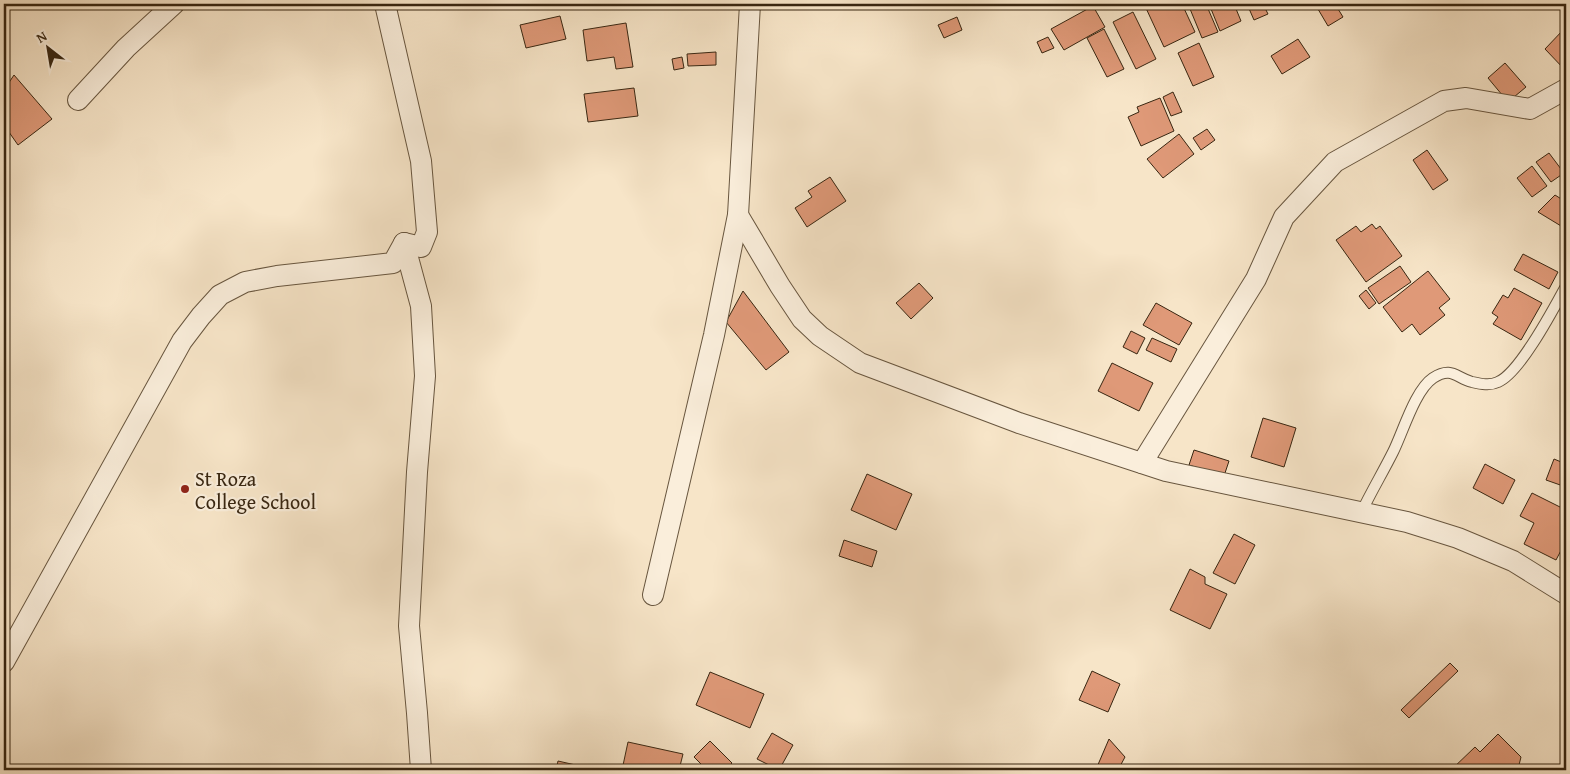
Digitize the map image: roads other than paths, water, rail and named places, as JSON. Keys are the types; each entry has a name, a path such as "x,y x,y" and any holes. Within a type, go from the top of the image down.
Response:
{"street":[{"path":"78,100 126,48 174,4"},
{"path":"385,4 420,161 428,232 421,247 404,243"},
{"path":"653,595 714,334 738,215 750,4"},
{"path":"1142,463 1256,279 1284,217 1335,162 1444,101 1466,98 1530,109 1566,89"},
{"path":"738,215 802,319 820,336 860,363 1019,423 1166,471 1407,522 1458,538 1513,561 1566,594"},
{"path":"4,662 182,341 220,295 245,282 277,276 393,263 404,243"},
{"path":"404,243 420,306 425,376 416,472 409,626 418,713 421,770"}],"lane":[{"path":"1361,512 1394,450 1412,408 1424,387 1433,379 1446,373 1457,374 1469,381 1487,385 1499,382 1512,373 1566,286"}],"place":[{"name":"St Roza College School","path":"185,489"}]}
